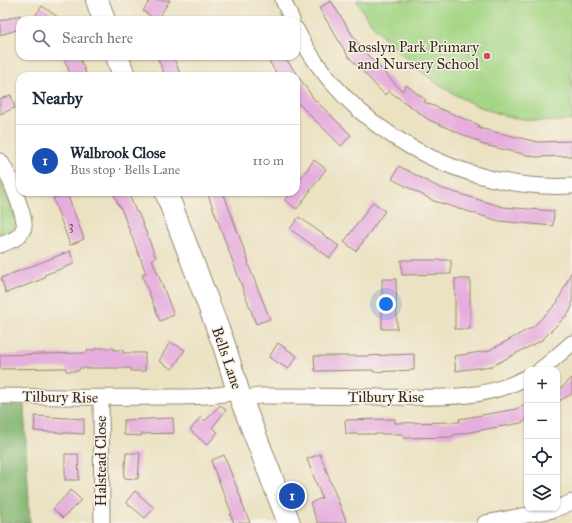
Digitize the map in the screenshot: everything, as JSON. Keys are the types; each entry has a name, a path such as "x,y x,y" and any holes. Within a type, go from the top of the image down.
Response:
{"main road":[{"path":"96,0 102,16"},
{"path":"118,60 123,72"},
{"name":"Bells Lane","path":"168,196 224,345 240,395 289,523"}],"street":[{"path":"283,0 290,16"},
{"path":"300,36 311,55 345,97 389,133 414,150 442,163 470,173 500,181 530,185 572,186"},
{"path":"0,161 4,165 16,187"},
{"path":"0,245 15,239 25,226 25,219 19,196"},
{"path":"544,367 572,343"},
{"name":"Tilbury Rise","path":"0,396 101,398 240,395 463,396 505,387 524,378"},
{"name":"Halstead Close","path":"101,398 102,523"},
{"path":"485,523 553,510 572,502"}],"green space":[{"name":"Rosslyn Park Primary and Nursery School","path":"357,0 572,0 572,120 541,121 520,119 491,111 461,98 418,69 393,47 364,14"},
{"path":"0,180 16,220 11,230 0,236"},
{"path":"0,405 24,406 30,523 0,523"}],"building":[{"path":"150,0 170,0 160,16 151,16 143,11"},
{"path":"331,1 360,47 402,91 406,85 426,100 424,102 479,125 478,128 538,142 572,141 572,156 536,157 480,144 480,142 429,120 389,91 385,95 348,56 319,8"},
{"path":"42,6 56,16 35,16"},
{"path":"16,16 16,30 0,35 0,21"},
{"path":"65,60 81,60 85,72 69,72"},
{"path":"159,60 175,60 179,72 163,72"},
{"path":"268,60 287,60 295,72 276,72"},
{"path":"300,79 314,99 351,135 341,146 300,105"},
{"path":"11,95 15,108 0,114 0,99"},
{"path":"314,160 326,169 297,209 285,200 288,196 300,196 300,179"},
{"path":"399,166 440,188 503,207 554,211 553,226 499,221 434,201 392,179"},
{"path":"59,196 68,196 84,239 70,245 53,198"},
{"path":"115,196 130,196 136,212 138,212 156,258 152,259 174,315 160,321 142,275 146,273"},
{"path":"208,196 224,196 249,263 248,264 270,319 256,324"},
{"path":"373,202 385,211 356,251 344,242"},
{"path":"299,217 339,246 330,258 290,229"},
{"path":"70,251 74,264 44,275 45,278 6,293 1,278"},
{"path":"401,260 451,260 451,274 402,275"},
{"path":"572,271 572,307 569,313 542,340 492,366 456,371 454,356 488,351 533,327 557,303"},
{"path":"382,279 396,279 397,329 382,329"},
{"path":"455,279 470,279 470,329 455,329"},
{"path":"170,342 185,350 172,369 159,361"},
{"path":"278,343 297,356 288,369 269,357"},
{"path":"96,348 114,348 114,350 123,350 123,353 145,353 145,371 131,371 131,368 79,368 79,371 66,371 66,368 0,369 0,355 87,353 87,350 96,350"},
{"path":"414,354 414,370 373,372 373,370 315,371 314,356"},
{"path":"572,378 572,394 560,400 560,389"},
{"path":"220,405 226,410 212,428 218,432 207,445 190,430 201,417 205,421"},
{"path":"524,405 524,422 453,435 453,437 403,438 403,434 346,434 345,420 395,419 395,423 460,422 459,419 516,409"},
{"path":"35,416 84,419 84,434 34,431"},
{"path":"173,418 174,433 141,434 141,436 124,435 124,420"},
{"path":"126,453 140,453 138,479 124,478"},
{"path":"65,454 78,454 79,480 65,480"},
{"path":"320,454 347,523 318,523 310,503 322,498 307,459"},
{"path":"224,455 250,523 234,523 230,514 232,514 212,464 212,460"},
{"path":"71,490 81,500 63,518 53,509"},
{"path":"135,491 154,508 145,518 126,502"}],"place":[{"name":"Rosslyn Park Primary and Nursery School","path":"487,56"},
{"name":"Walbrook Close","path":"292,496"}]}
